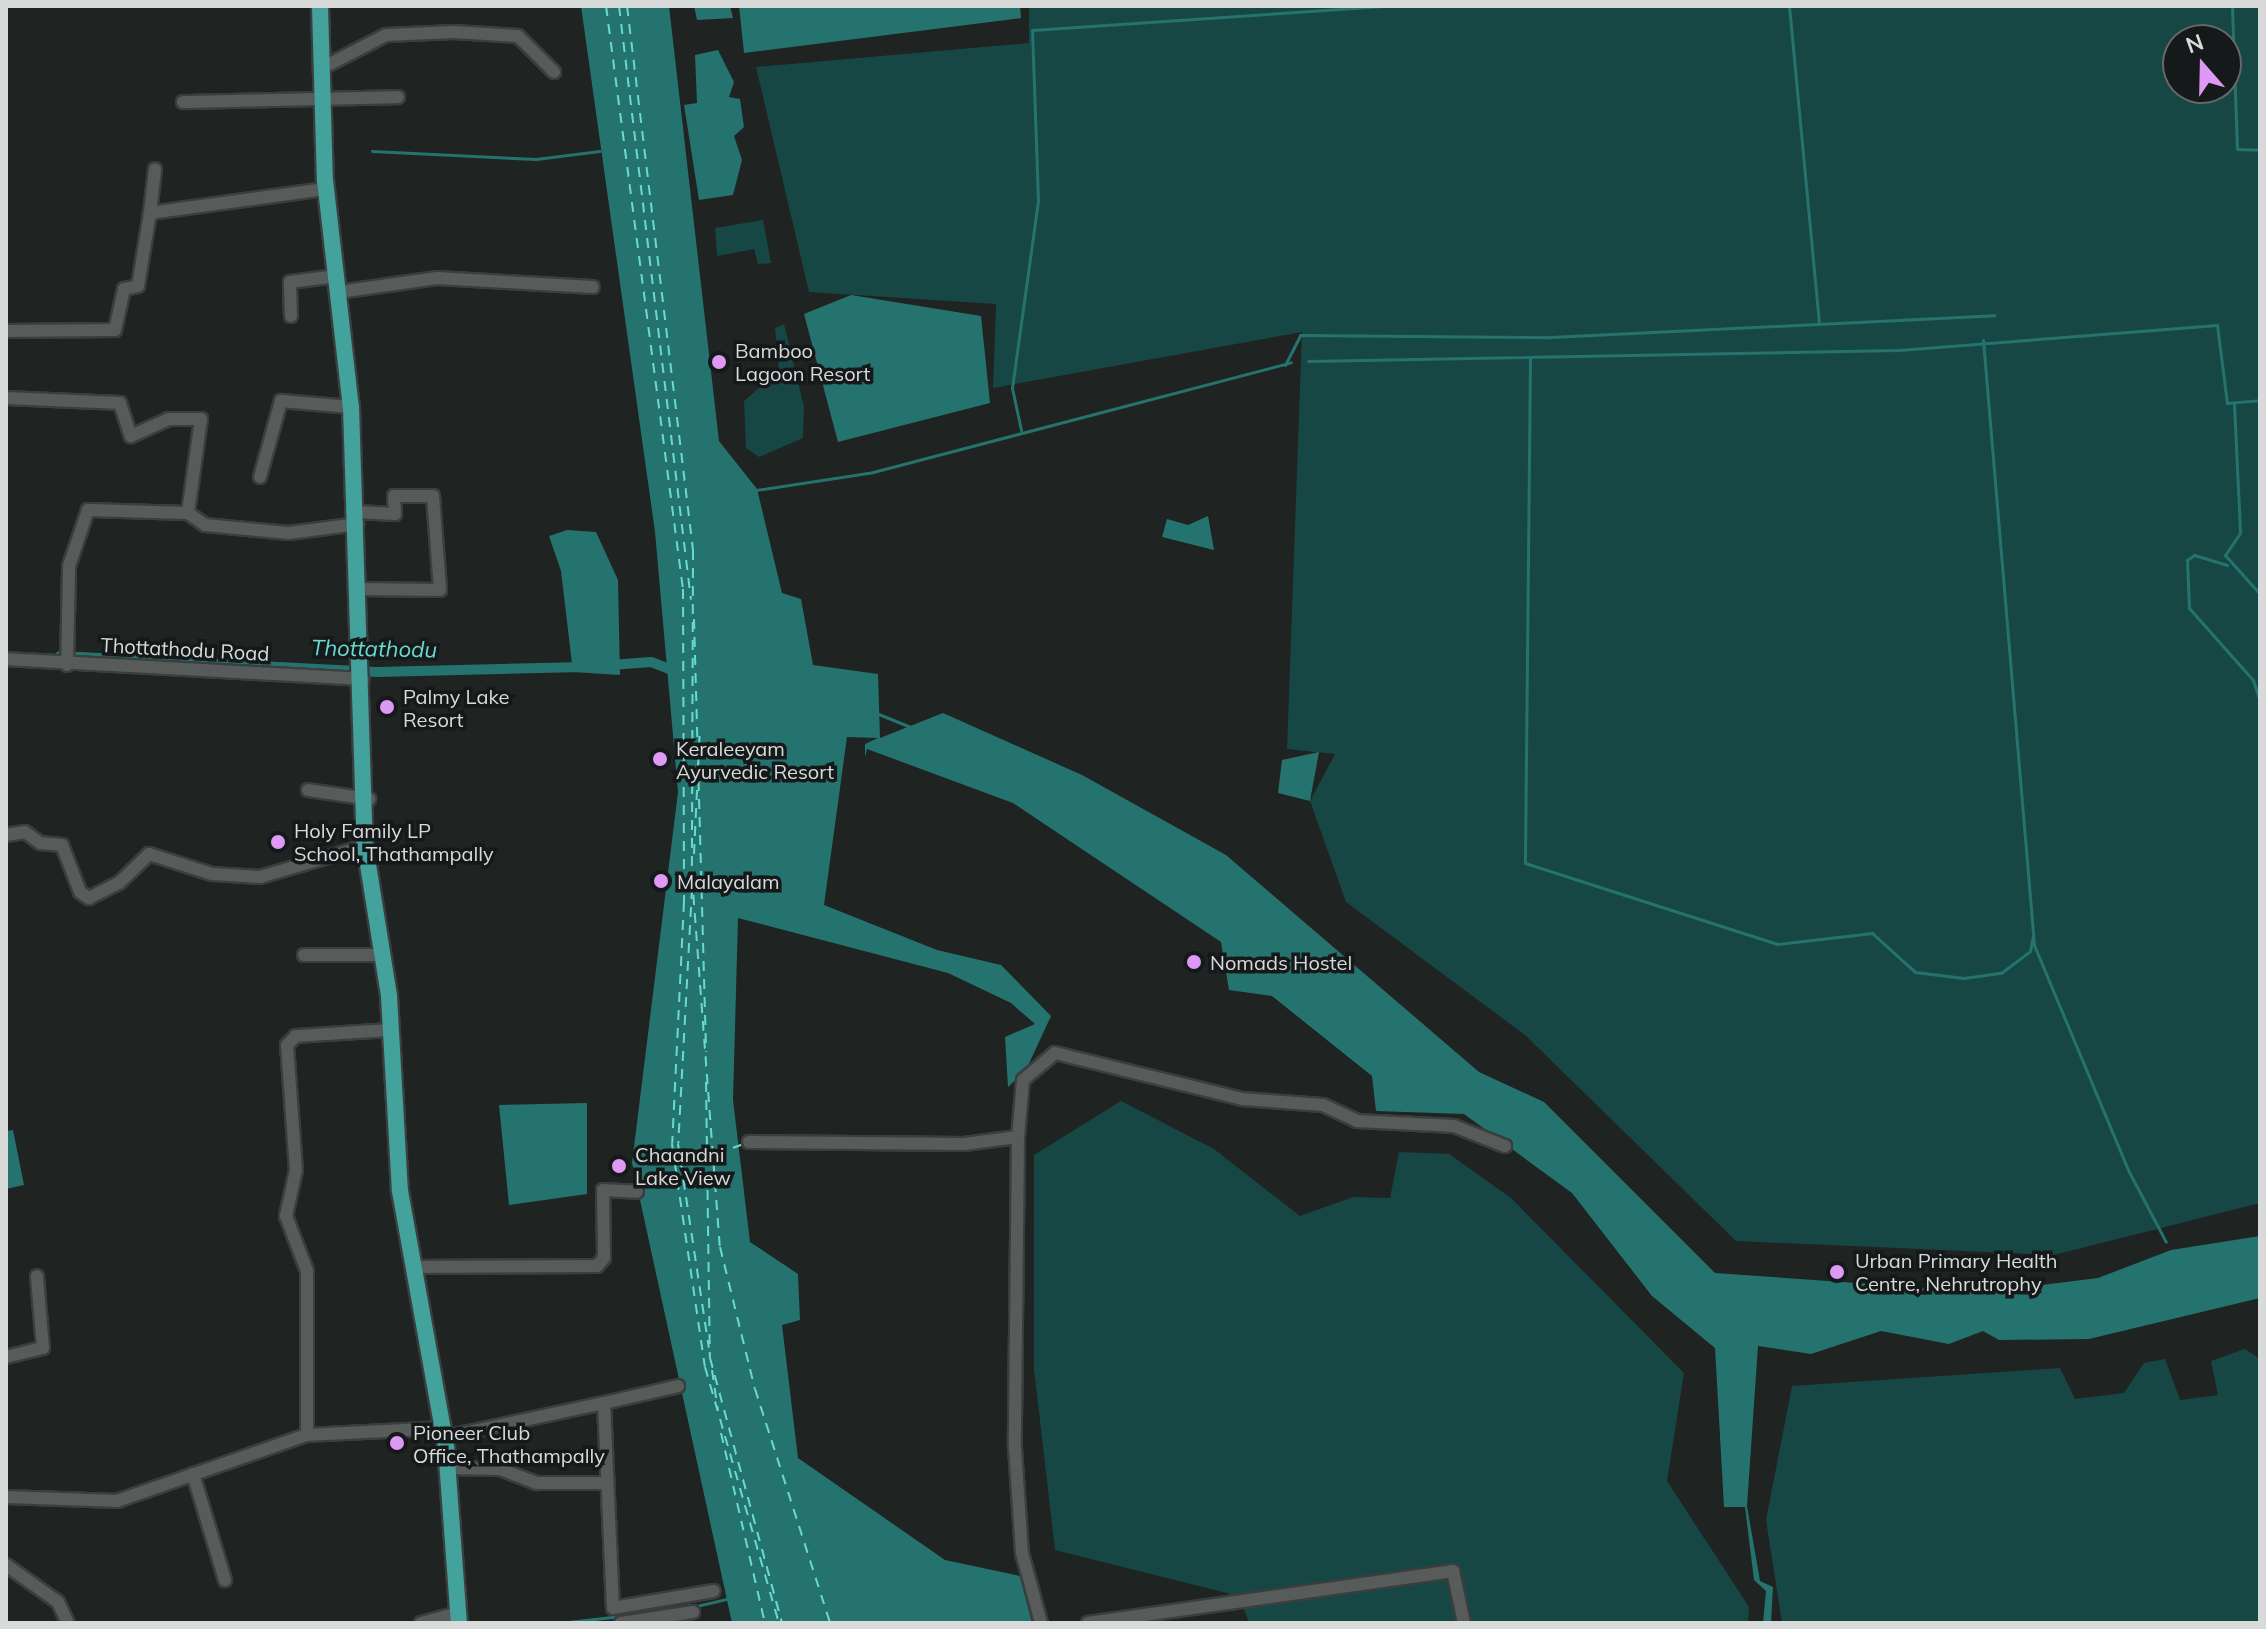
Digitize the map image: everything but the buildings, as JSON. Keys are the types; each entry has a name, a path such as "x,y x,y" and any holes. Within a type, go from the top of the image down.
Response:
{"main road":[{"path":"320,6 326,189 351,407 369,799 365,846 392,1030 412,1267 444,1432 458,1618"}],"street":[{"path":"324,67 386,35 454,32 525,39 554,72"},
{"path":"183,102 323,102 398,97"},
{"path":"6,331 115,330 124,289 138,286 155,169"},
{"path":"150,213 326,189"},
{"path":"291,316 290,282 338,284 437,278 593,287"},
{"path":"6,398 120,403 131,436 169,419 201,419 188,513"},
{"path":"260,477 281,401 351,407"},
{"path":"68,660 69,566 88,510 188,513 205,525 265,531 395,514 394,496 433,496 440,590 360,589"},
{"name":"Thottathodu Road","path":"6,659 362,673"},
{"path":"308,790 369,799"},
{"path":"6,835 25,832 40,843 62,845 80,892 89,898 119,883 149,854 212,874 260,877 365,846"},
{"path":"304,955 382,955"},
{"path":"307,1435 307,1271 286,1216 296,1170 287,1045 296,1036 392,1030"},
{"path":"1041,1623 1022,1553 1015,1448 1018,1137 1023,1080 1055,1053 1227,1096 1323,1105 1357,1121 1470,1129 1505,1146"},
{"path":"749,1142 964,1144 1018,1137"},
{"path":"412,1267 597,1266 604,1258 603,1190 637,1192"},
{"path":"6,1357 43,1348 37,1276"},
{"path":"6,1497 117,1501 307,1435 444,1432 604,1403 678,1386"},
{"path":"604,1403 605,1483 613,1608 714,1591"},
{"path":"446,1468 500,1469 537,1483 605,1483"},
{"path":"193,1474 225,1580"},
{"path":"6,1565 58,1602 68,1623"},
{"path":"1088,1623 1453,1571 1464,1623"},
{"path":"621,1623 693,1612"},
{"path":"421,1623 458,1618"}],"shaded area":[{"path":"581,6 669,6 719,441 757,489 782,593 801,599 813,665 878,674 880,738 943,713 1082,775 1226,855 1479,1072 1544,1102 1715,1273 1985,1292 2098,1278 2171,1250 2260,1236 2260,1298 2089,1339 1999,1340 1983,1331 1949,1344 1881,1331 1811,1354 1758,1346 1747,1506 1760,1581 1773,1587 1771,1623 1763,1623 1766,1591 1754,1580 1745,1507 1724,1507 1715,1348 1652,1296 1572,1193 1464,1114 1376,1111 1372,1076 1272,996 1229,990 1221,942 1013,803 867,749 865,757 865,744 878,738 847,737 824,905 937,950 1001,965 1051,1016 1026,1070 1008,1087 1005,1037 1035,1024 1011,1003 948,973 738,918 733,1100 750,1242 798,1274 800,1320 782,1325 798,1458 945,1560 1020,1576 1032,1623 732,1623 632,1163 678,792 655,532"},
{"path":"694,6 730,6 733,18 697,20"},
{"path":"739,6 1020,6 1021,18 744,53"},
{"path":"1029,6 2260,6 2260,1203 2054,1255 1736,1241 1525,1035 1346,902 1310,801 1335,754 1287,749 1302,332 993,388 996,304 809,292 756,67 1029,43"},
{"path":"718,50 734,82 729,97 740,99 744,127 734,136 742,160 733,195 699,200 684,105 697,103 695,55"},
{"path":"763,220 771,263 758,264 754,249 717,256 715,228"},
{"path":"851,295 981,316 990,403 838,442 804,314"},
{"path":"784,324 804,407 803,438 759,457 746,448 744,401 779,371 775,328"},
{"path":"1208,516 1214,550 1162,537 1167,519 1188,525"},
{"path":"567,530 596,532 618,580 620,675 573,672 561,571 549,536"},
{"path":"1319,752 1310,801 1278,793 1282,760"},
{"path":"1121,1101 1214,1149 1300,1216 1353,1197 1390,1198 1399,1152 1449,1154 1511,1198 1684,1373 1667,1481 1749,1607 1748,1623 1249,1623 1239,1596 1055,1550 1034,1369 1034,1155"},
{"path":"587,1103 587,1194 509,1205 499,1105"},
{"path":"13,1130 24,1185 6,1189 6,1131"},
{"path":"2245,1349 2260,1359 2260,1623 1782,1623 1766,1520 1792,1386 2060,1368 2075,1399 2124,1393 2144,1363 2165,1359 2180,1400 2218,1395 2211,1361"}],"waterway":[{"path":"1021,430 1012,388 1038,201 1032,30 1384,6"},
{"path":"1789,6 1819,324"},
{"path":"2232,6 2237,149 2260,150"},
{"path":"372,151 536,159 599,151"},
{"path":"1285,365 1300,335 1551,337 1994,315"},
{"path":"1308,361 1899,350 2217,325 2227,403 2260,400"},
{"path":"1983,340 2034,945 2128,1170 2166,1242"},
{"path":"1530,357 1525,863 1777,944 1872,933 1915,972 1964,978 2001,973 2030,951 2033,935"},
{"path":"756,490 873,472 1291,362"},
{"path":"2234,404 2240,533 2225,555 2260,594"},
{"path":"2227,565 2194,555 2187,560 2189,608 2253,680 2260,701"},
{"name":"Thottathodu","path":"60,656 377,672 583,667"},
{"name":"Thottathodu","path":"611,665 651,662 677,672"},
{"path":"876,713 913,728"},
{"path":"692,1607 727,1599"},
{"path":"559,1623 665,1611"}],"ferry route":[{"path":"606,6 683,589 684,902 672,1144 705,1367 779,1623"},
{"path":"619,6 691,600"},
{"path":"627,6 693,550 692,877 720,1247 755,1389 830,1623"},
{"path":"694,619 706,1052"},
{"path":"694,854 700,729"},
{"path":"692,889 678,1144 709,1348"},
{"path":"706,1082 710,1358 782,1623"},
{"path":"716,1154 744,1144"},
{"path":"712,1370 718,1411"},
{"path":"721,1433 765,1623"}],"place":[{"name":"Bamboo Lagoon Resort","path":"719,362"},
{"name":"Palmy Lake Resort","path":"387,707"},
{"name":"Keraleeyam Ayurvedic Resort","path":"660,759"},
{"name":"Holy Family LP School, Thathampally","path":"278,842"},
{"name":"Malayalam","path":"661,881"},
{"name":"Nomads Hostel","path":"1194,962"},
{"name":"Chaandni Lake View","path":"619,1166"},
{"name":"Urban Primary Health Centre, Nehrutrophy","path":"1837,1272"},
{"name":"Pioneer Club Office, Thathampally","path":"397,1443"}]}
